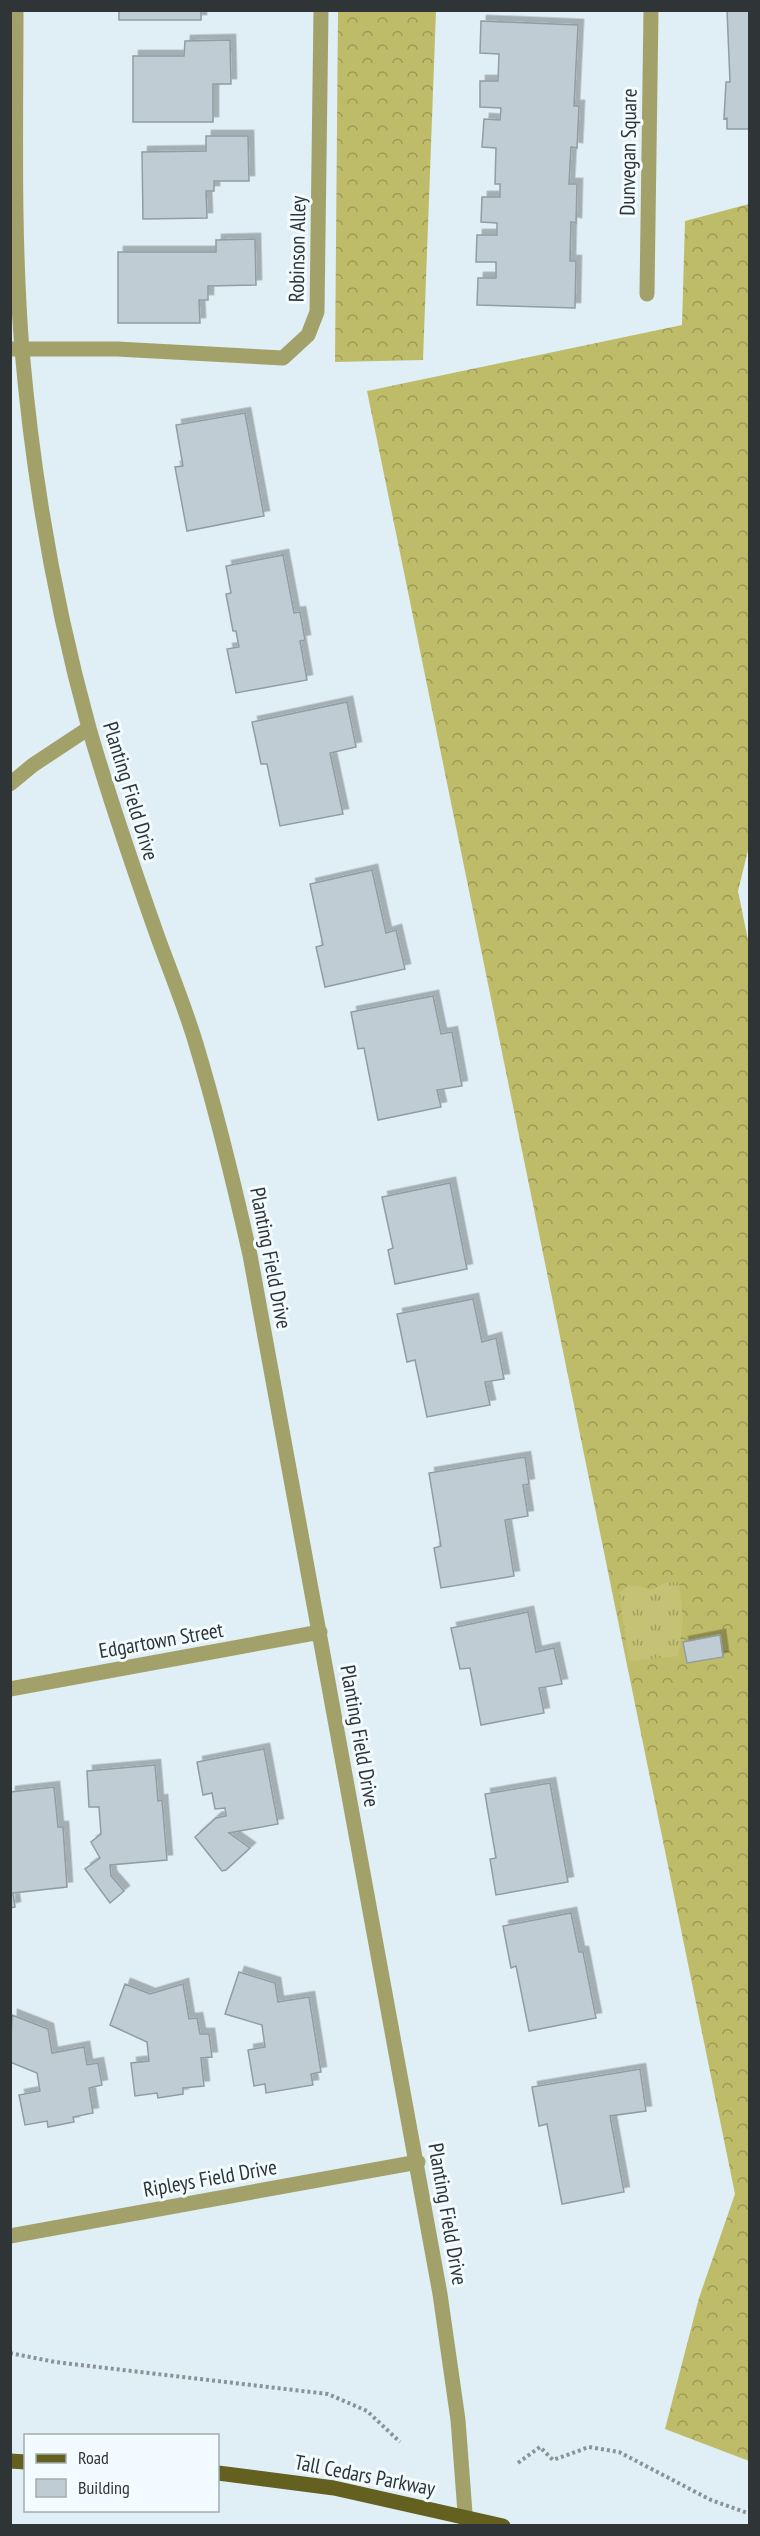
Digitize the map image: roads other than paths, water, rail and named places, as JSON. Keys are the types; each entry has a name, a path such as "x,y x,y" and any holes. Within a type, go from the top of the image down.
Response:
{"main road":[{"name":"Tall Cedars Parkway","path":"219,2473 334,2488 466,2521 503,2526"}],"street":[{"name":"Planting Field Drive","path":"16,10 16,348 44,524 64,626 89,728 136,877 195,1041 234,1181 250,1255 418,2162 458,2420 466,2521"},
{"name":"Robinson Alley","path":"16,348 117,349 284,358 309,335 317,312 321,10"},
{"name":"Dunvegan Square","path":"648,294 651,10"},
{"path":"10,784 33,765 89,728"},
{"name":"Edgartown Street","path":"10,1689 320,1632"},
{"name":"Ripleys Field Drive","path":"10,2236 418,2162"}]}
